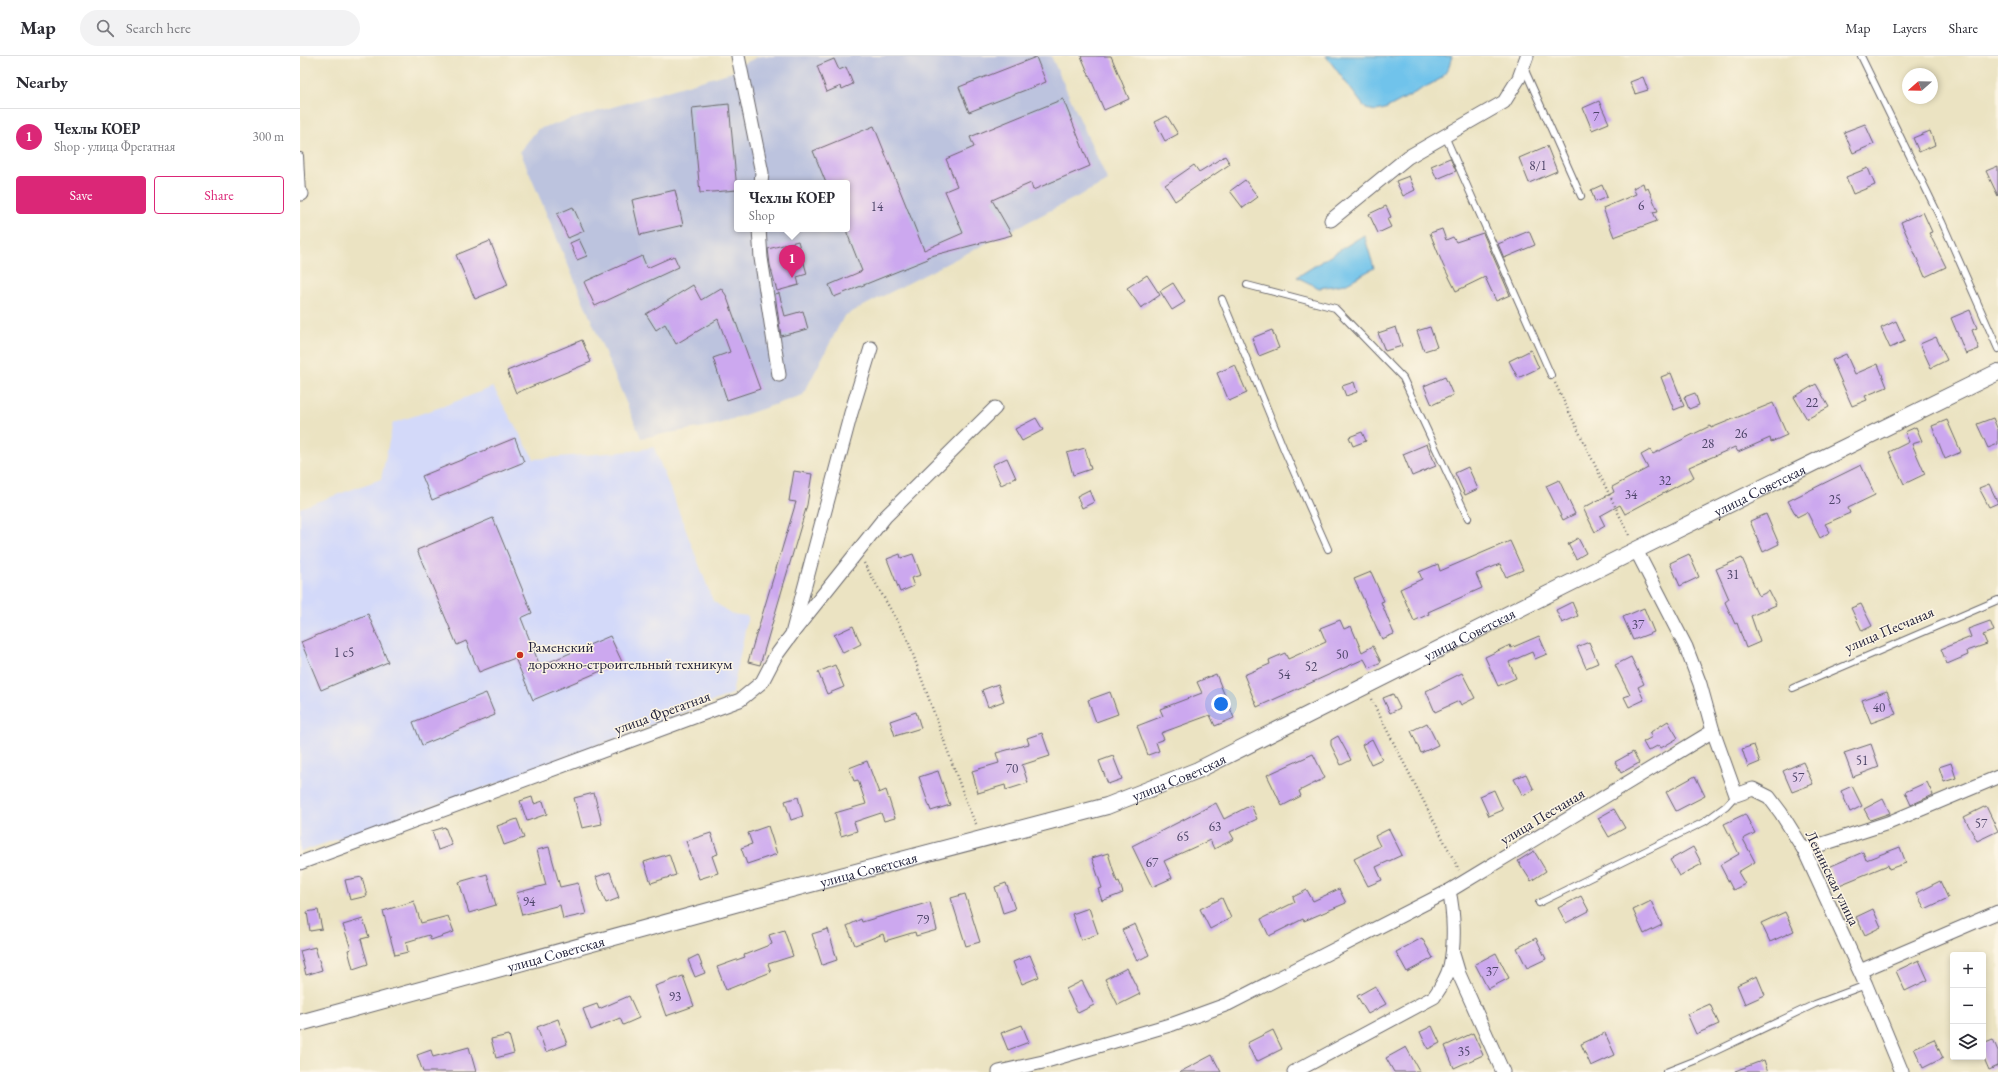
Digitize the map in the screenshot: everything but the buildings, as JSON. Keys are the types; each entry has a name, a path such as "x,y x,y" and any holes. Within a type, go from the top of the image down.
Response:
{"street":[{"path":"738,56 762,173 761,180"},
{"path":"1331,220 1408,157 1504,102 1519,78 1525,61"},
{"path":"760,232 761,258 779,375"},
{"name":"улица Фрегатная","path":"300,863 740,700 762,682 775,657 792,634 851,413 870,348"},
{"name":"улица Советская","path":"300,1023 681,918 1106,806 1198,770 1636,550 1998,372"},
{"path":"792,634 886,517 995,408"},
{"path":"1636,550 1686,647 1700,684 1713,731 1736,795"},
{"name":"улица Песчаная","path":"999,1072 1043,1062 1165,1026 1228,1004 1449,891 1713,731"},
{"path":"1804,850 1888,823 1998,777"},
{"name":"Ленинская улица","path":"1736,795 1753,789 1769,797 1804,850 1860,971 1902,1072"},
{"path":"1294,1072 1434,997 1444,983 1450,966 1453,926 1449,891"},
{"path":"1860,971 1998,912"},
{"path":"1451,949 1459,974 1503,1072"}],"lane":[{"path":"1861,56 1942,222 1998,349"},
{"path":"1525,61 1581,196"},
{"path":"1445,136 1551,375"},
{"path":"300,156 301,194"},
{"path":"1247,285 1335,308 1397,372 1402,378 1468,518"},
{"path":"1222,299 1285,452 1328,549"},
{"name":"улица Песчаная","path":"1793,688 1998,600"},
{"path":"1539,903 1704,822 1726,806 1736,795"},
{"path":"1666,1072 1699,1059 1815,1004 1866,985"}],"path":[{"path":"1551,375 1636,550"},
{"path":"858,552 907,638 968,807 983,839"},
{"path":"1365,687 1464,882"}],"shaded area":[{"path":"760,56 1051,56 1108,181 844,316 803,395 715,425 641,438 520,151 538,129 742,69 740,65"},
{"name":"Раменский дорожно-строительный техникум","path":"493,387 534,459 632,451 654,447 713,601 731,614 748,616 732,694 501,782 300,852 300,508 381,479 393,423 441,407"}],"water":[{"path":"1326,56 1452,56 1449,67 1442,78 1385,109 1376,111 1366,109"},
{"path":"1364,235 1374,268 1345,284 1319,288 1297,277"}],"place":[{"name":"Чехлы КОЕР","path":"792,278"},
{"name":"Раменский дорожно-строительный техникум","path":"520,655"}]}
